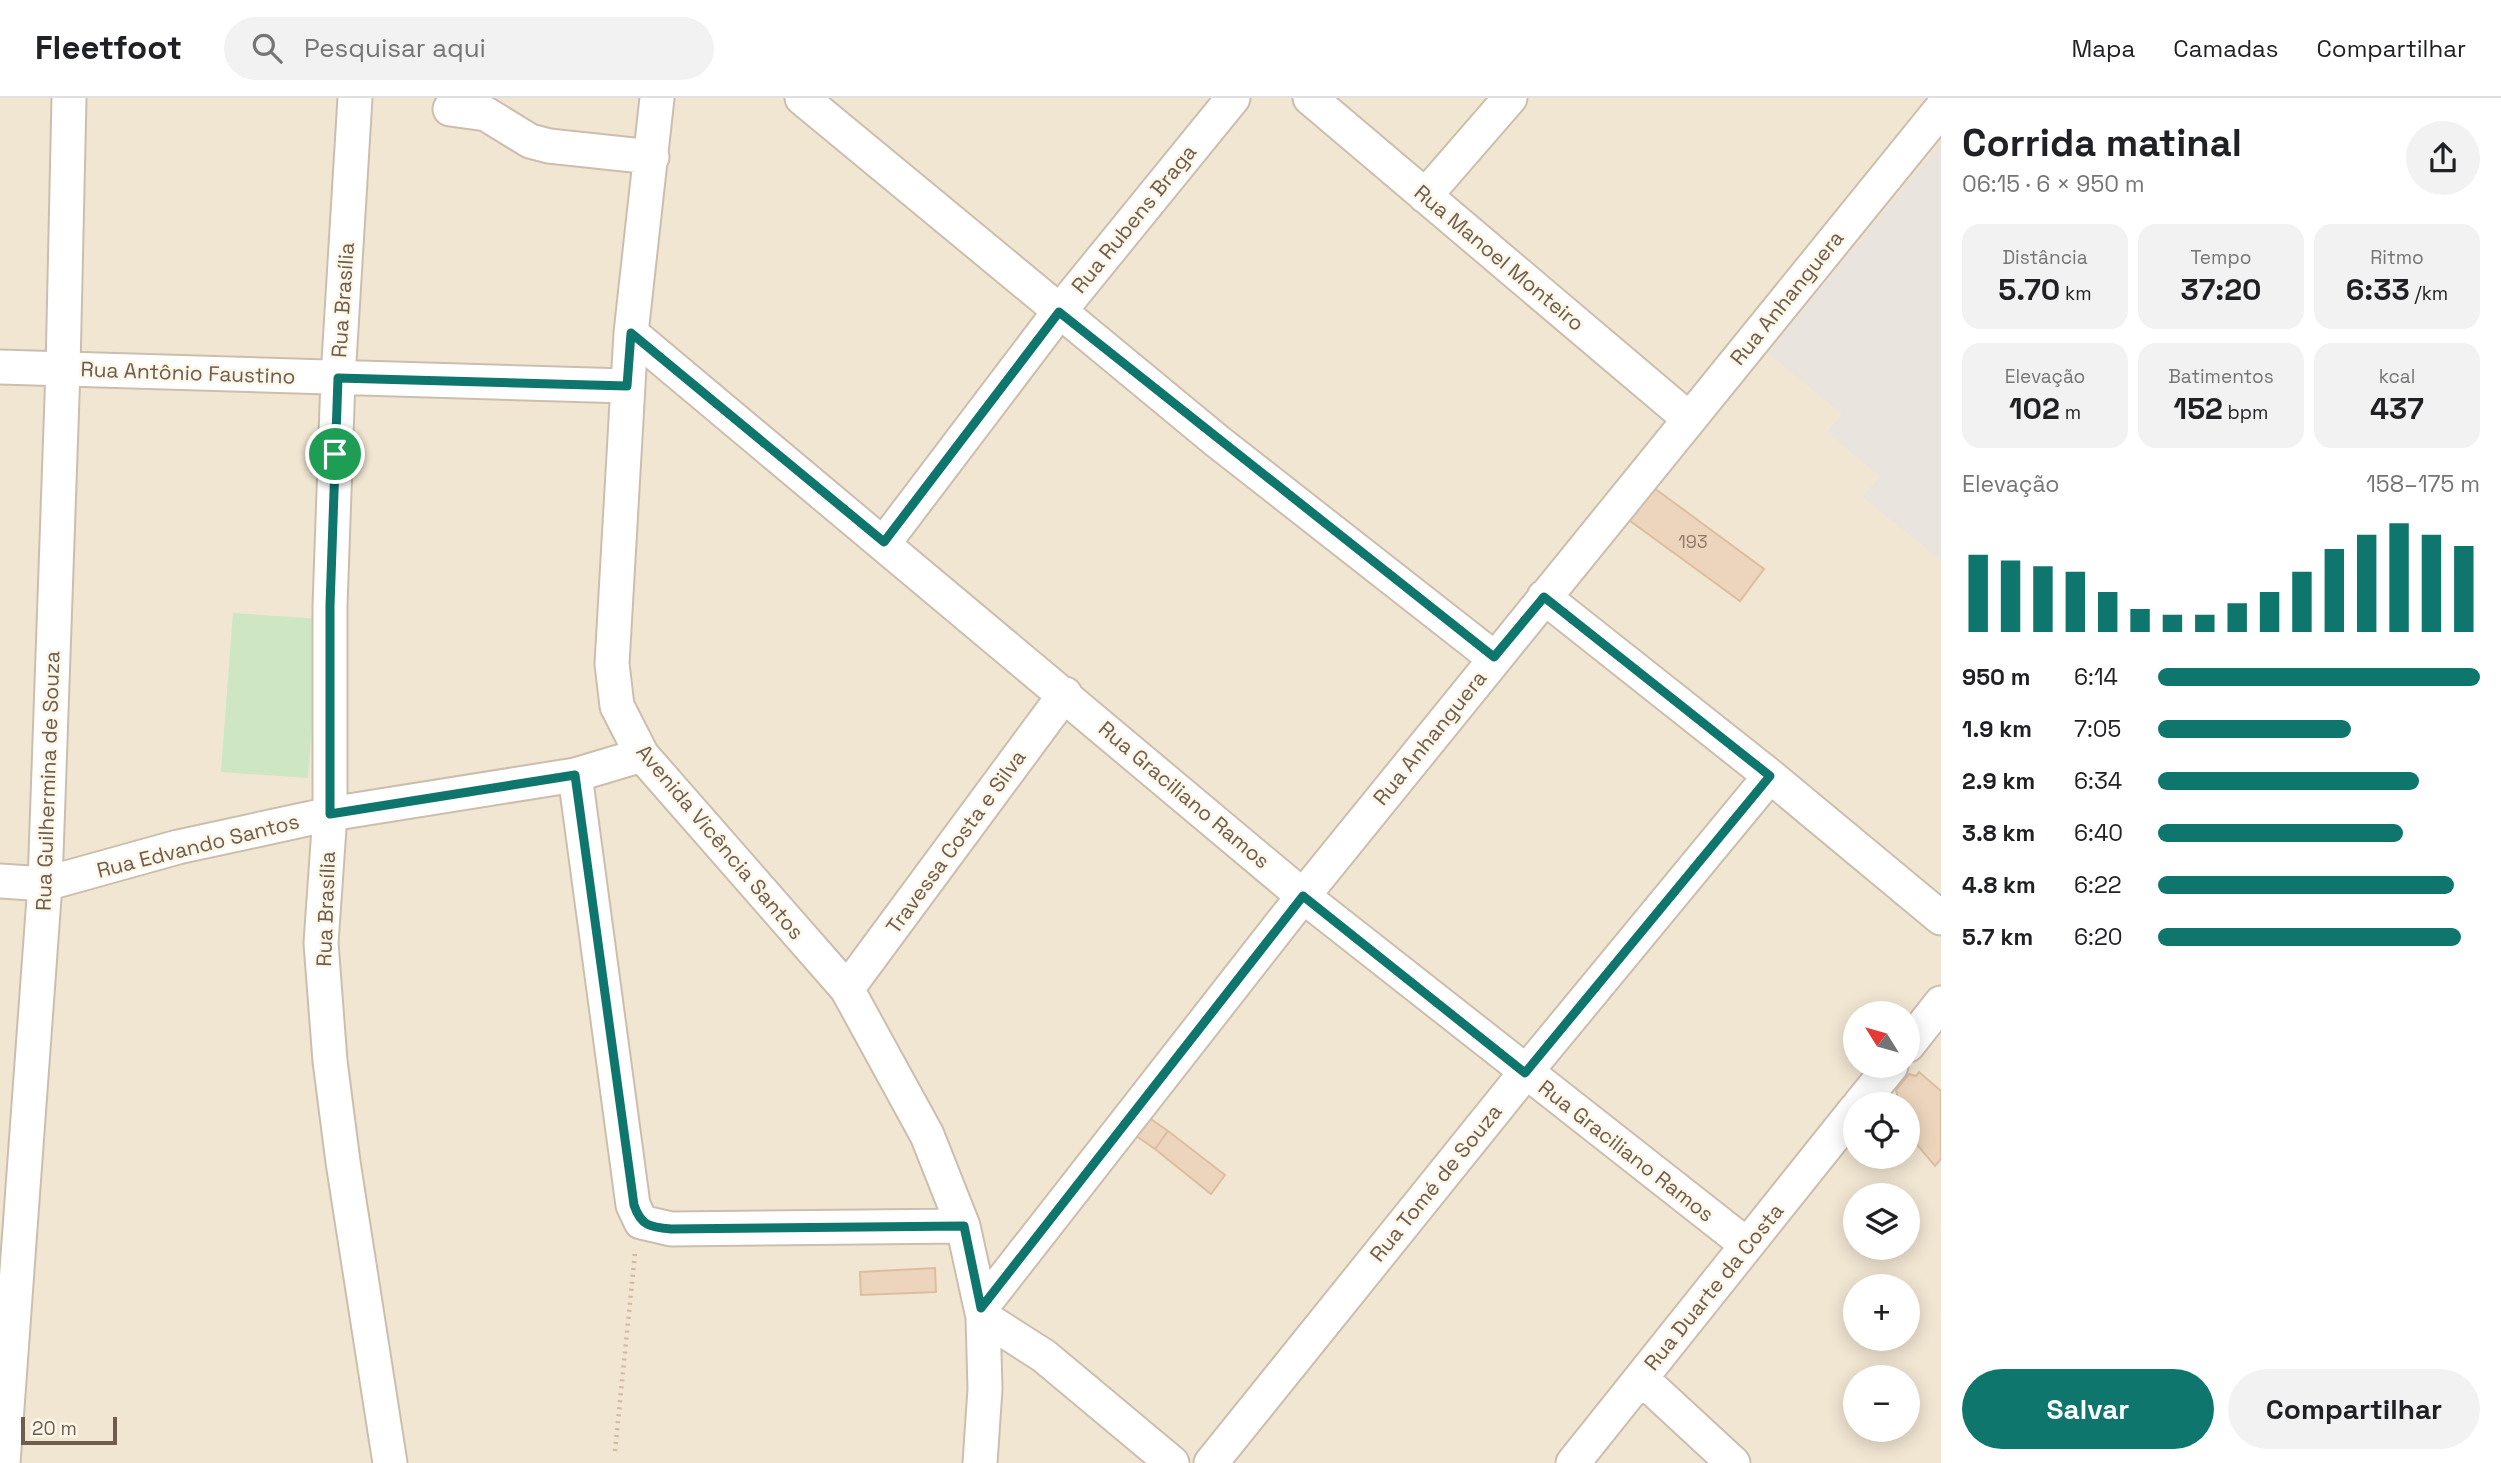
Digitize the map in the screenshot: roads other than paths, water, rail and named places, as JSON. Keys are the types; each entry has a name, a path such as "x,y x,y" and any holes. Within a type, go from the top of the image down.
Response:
{"street":[{"name":"Rua Guilhermina de Souza","path":"3,1463 45,884 63,369 69,98"},
{"name":"Rua Brasília","path":"355,98 338,378 330,606 330,814 321,943 330,1061 390,1463"},
{"name":"Avenida Vicência Santos","path":"657,98 627,386 612,664 617,706 642,755 846,989 927,1135 964,1226 982,1313 985,1389 980,1463"},
{"path":"802,98 1059,312 1494,657"},
{"name":"Rua Rubens Braga","path":"884,542 1059,312 1233,98"},
{"name":"Rua Manoel Monteiro","path":"1310,98 1688,418"},
{"path":"1425,196 1510,98"},
{"path":"450,109 486,114 530,141 549,146 652,157"},
{"name":"Rua Anhanguera","path":"982,1313 1303,896 1494,657 1941,109"},
{"name":"Rua Graciliano Ramos","path":"631,333 884,542 1303,896 1747,1245"},
{"name":"Rua Antônio Faustino","path":"0,367 627,386"},
{"path":"1544,597 1770,776 1941,918"},
{"name":"Travessa Costa e Silva","path":"846,989 1065,694"},
{"name":"Rua Edvando Santos","path":"0,881 45,884 178,848 330,814 575,775 642,755"},
{"path":"575,775 632,1194 638,1217 649,1226 671,1229 964,1226"},
{"name":"Rua Tomé de Souza","path":"1211,1463 1525,1073 1770,776"},
{"path":"1920,1030 1941,1003"},
{"path":"1870,1092 1881,1078"},
{"name":"Rua Duarte da Costa","path":"1573,1463 1843,1125"},
{"path":"982,1313 1044,1356 1172,1463"},
{"path":"1641,1377 1733,1463"}]}
